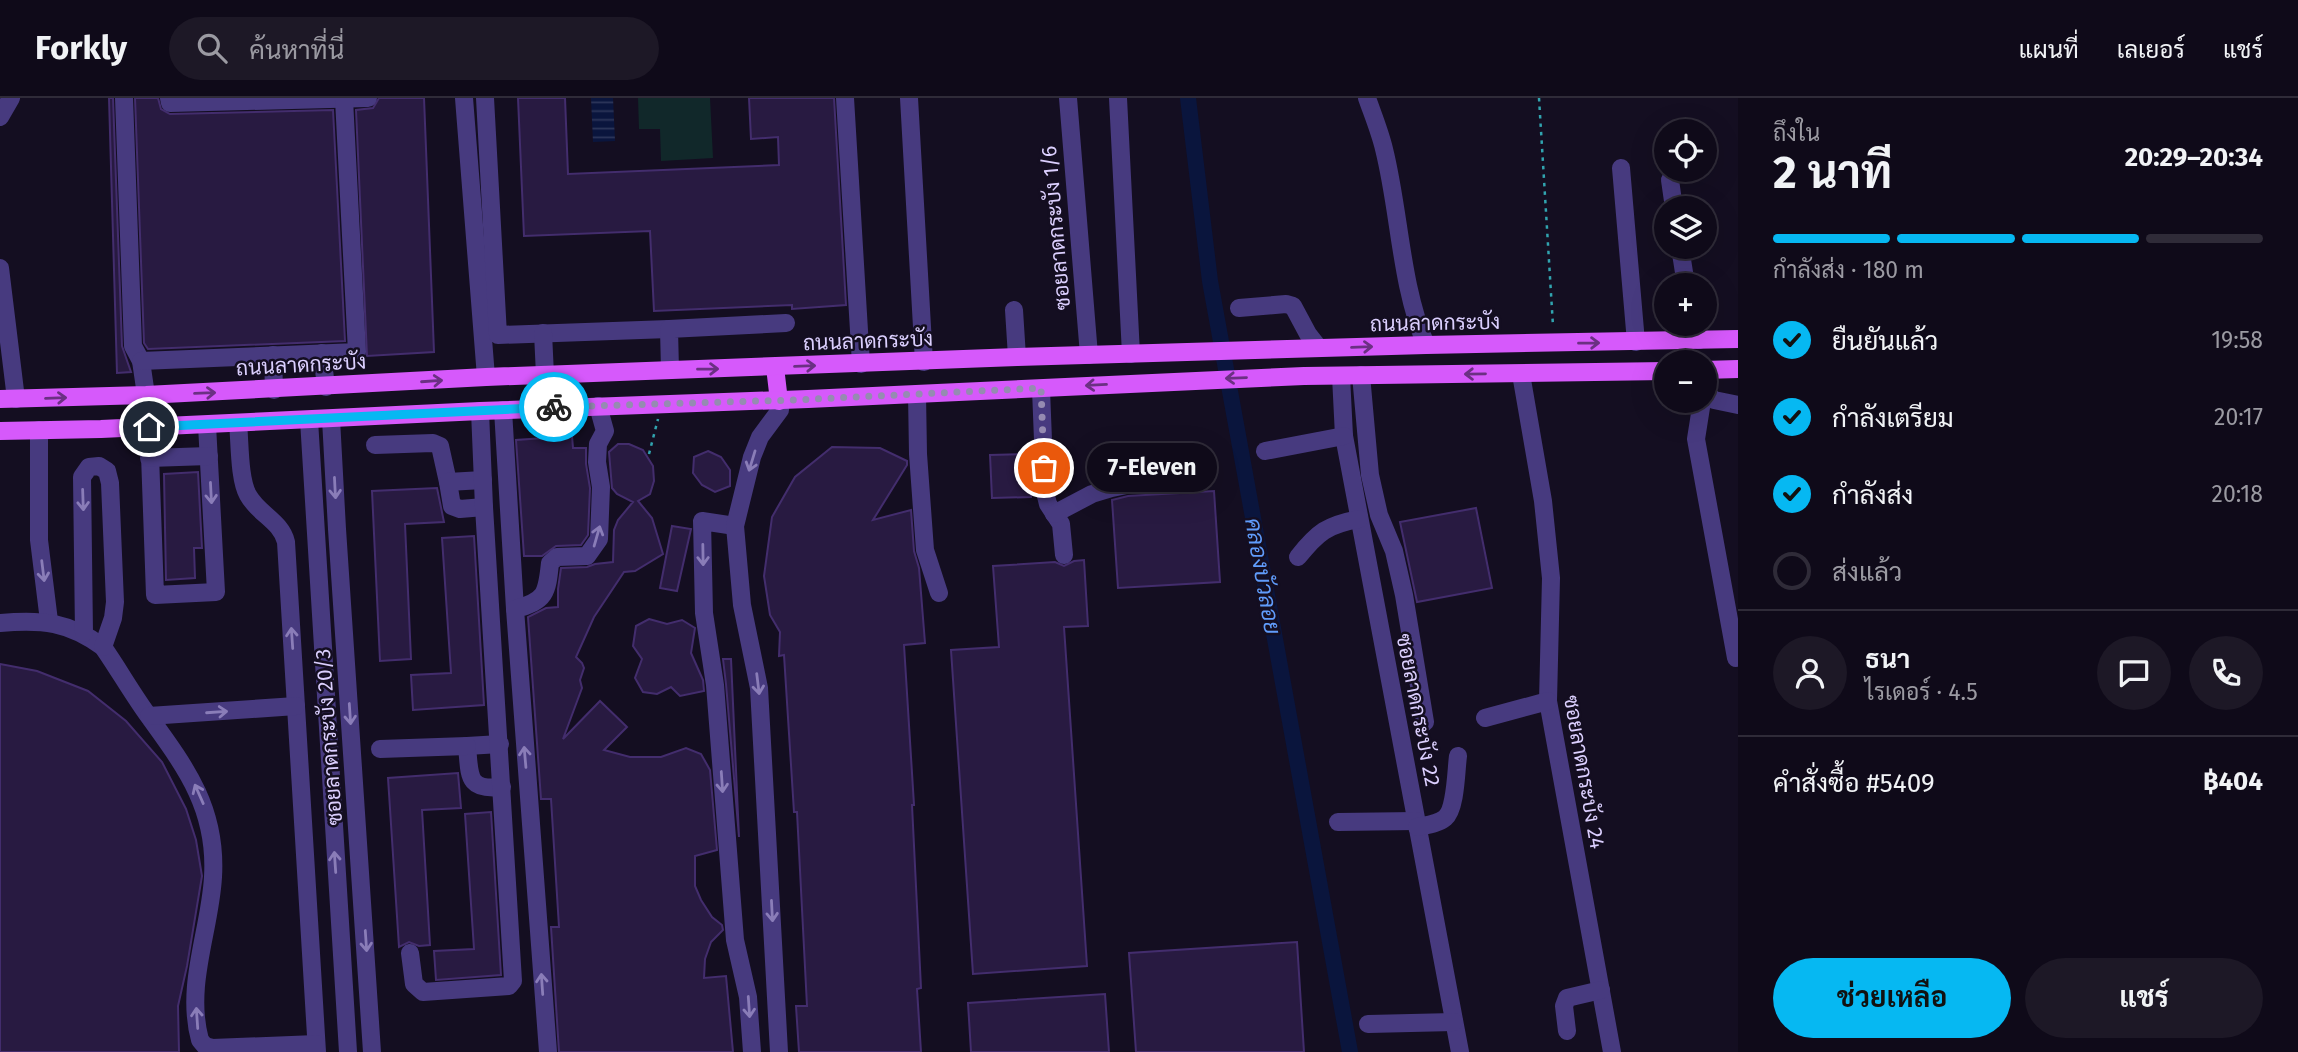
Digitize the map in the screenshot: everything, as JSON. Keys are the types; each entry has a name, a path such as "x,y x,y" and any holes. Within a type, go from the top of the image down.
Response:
{"main road":[{"name":"ถนนลาดกระบัง","path":"8,399 274,390 486,377 1159,352 1636,342 1672,336"},
{"name":"ถนนลาดกระบัง","path":"1717,336 1738,339"},
{"path":"775,367 779,401"},
{"path":"1717,370 1738,369"},
{"path":"0,431 779,401 1164,381 1304,376 1654,371"}],"street":[{"path":"0,117 11,98"},
{"path":"124,98 133,346 141,360 146,395"},
{"path":"169,98 170,103 368,98"},
{"path":"464,98 486,377"},
{"path":"485,98 498,335 786,323"},
{"path":"845,98 861,364"},
{"path":"909,98 924,362"},
{"name":"ซอยลาดกระบัง 1/6","path":"1068,98 1089,355"},
{"path":"1118,98 1131,354"},
{"path":"1367,98 1384,149 1402,254 1426,345"},
{"path":"141,360 357,352 344,99"},
{"path":"1621,168 1636,342"},
{"path":"0,268 8,399"},
{"path":"1239,308 1286,304 1293,306 1319,348"},
{"path":"1014,310 1017,357"},
{"path":"669,329 670,370"},
{"path":"543,333 545,375"},
{"path":"322,353 326,387"},
{"path":"273,355 274,390"},
{"name":"ซอยลาดกระบัง 24","path":"1521,374 1543,501 1551,578 1548,701 1612,1052"},
{"path":"1361,375 1370,475 1379,515 1394,551 1404,595 1425,722"},
{"name":"ซอยลาดกระบัง 22","path":"1341,376 1344,436 1460,1052"},
{"path":"1041,388 1045,492 1061,524 1064,555"},
{"path":"917,394 925,550 939,593"},
{"path":"779,401 780,410 760,437 752,457 735,526 742,605 759,688 779,1052"},
{"path":"1717,401 1738,405"},
{"path":"515,609 543,597 548,589 551,564 557,557 587,556 599,539 601,487 597,462 598,444 605,431 597,406"},
{"path":"503,410 548,1052"},
{"path":"410,953 414,984 423,992 509,986 513,981 480,411"},
{"path":"1700,413 1696,439 1731,588 1736,658"},
{"name":"ซอยลาดกระบัง 20/3","path":"331,419 372,1052"},
{"name":"ซอยลาดกระบัง 20/3","path":"309,420 348,1052"},
{"path":"0,623 49,621 84,633 103,647 191,777 206,813 212,838 213,877 195,989 200,1040 205,1046 212,1048 317,1048 286,542 280,527 248,496 238,423"},
{"path":"149,427 155,594 216,592 206,425"},
{"path":"39,430 39,540 49,621"},
{"path":"1265,451 1344,436"},
{"path":"375,445 433,443 440,446 452,506 460,509 484,507"},
{"path":"149,458 209,456"},
{"path":"84,633 82,477 89,467 99,466 107,471 110,483 115,602 103,647"},
{"path":"1054,514 1092,494 1198,470"},
{"path":"448,482 483,480"},
{"path":"1298,557 1313,538 1326,528 1359,519"},
{"path":"735,526 702,521 704,602 715,685 735,940 748,997 752,1052"},
{"path":"320,594 341,594"},
{"path":"1485,718 1548,701"},
{"path":"149,716 296,706"},
{"path":"380,749 500,744"},
{"path":"328,749 353,746"},
{"path":"467,746 471,778 475,785 480,788 502,787"},
{"path":"1338,822 1438,822 1447,817 1451,808 1458,756"},
{"path":"1567,1031 1564,1006 1567,998 1601,990"},
{"path":"343,992 369,991"},
{"path":"1368,1024 1454,1022"}],"path":[{"path":"1539,98 1554,343"},
{"path":"649,454 658,418"}],"green space":[{"path":"638,98 710,98 713,158 661,161 660,129 639,129"}],"water":[{"path":"591,98 613,98 615,141 593,142"}],"building":[{"path":"109,98 113,98 122,346 131,372 117,373"},
{"path":"135,98 158,98 161,109 170,114 333,110 345,341 148,349 144,343"},
{"path":"379,98 424,98 434,352 367,356 356,110 373,108"},
{"path":"518,98 565,98 568,174 779,165 778,137 751,139 749,98 834,98 846,305 792,309 792,305 654,311 650,231 524,236"},
{"path":"572,436 573,448 586,448 590,488 588,535 581,545 556,546 542,556 524,556 516,440"},
{"path":"618,444 629,444 643,450 653,466 654,481 650,494 638,501 652,518 663,554 635,571 624,572 594,617 576,657 584,668 580,680 582,688 563,739 600,701 627,727 604,750 630,757 661,757 686,748 701,754 710,770 717,850 695,856 695,886 712,917 722,925 723,930 711,942 705,959 704,978 726,976 733,1052 559,1052 551,927 559,927 551,799 541,799 528,617 546,608 558,607 561,568 613,562 614,530 618,520 633,502 617,494 612,488 609,452"},
{"path":"832,447 880,448 907,461 873,520 911,510 914,551 919,568 925,643 904,645 914,805 921,988 917,989 921,1052 799,1052 796,1006 807,1006 797,812 794,812 784,655 779,656 780,632 770,615 764,576 772,517 795,477"},
{"path":"708,451 721,457 730,470 730,486 715,492 702,485 693,473 694,457"},
{"path":"1029,454 1031,497 992,498 990,455"},
{"path":"198,472 202,548 194,548 195,578 166,580 164,474"},
{"path":"437,488 444,522 405,524 411,659 380,661 372,491"},
{"path":"1214,491 1220,582 1118,588 1112,500 1128,496"},
{"path":"1476,508 1492,588 1417,602 1400,522"},
{"path":"672,526 691,529 677,591 660,588"},
{"path":"474,536 484,705 413,710 411,675 451,673 442,538"},
{"path":"1084,560 1088,626 1064,627 1087,966 973,974 951,650 999,647 993,566 1055,562 1064,566"},
{"path":"649,619 667,624 682,620 695,628 691,653 703,680 704,691 680,696 671,687 657,694 643,692 635,678 642,659 633,646 636,626"},
{"path":"723,659 731,659 739,837 726,684"},
{"path":"0,664 37,671 88,691 126,721 162,762 186,809 196,840 202,876 178,1006 179,1052 0,1052"},
{"path":"458,773 461,808 422,810 430,945 419,946 409,942 399,947 388,778"},
{"path":"491,812 501,975 436,980 434,951 474,949 465,814"},
{"path":"1297,942 1304,1052 1136,1052 1129,953"},
{"path":"1105,994 1109,1052 971,1052 968,1003"}],"waterway":[{"name":"คลองบัวลอย","path":"1188,98 1210,281 1350,1052"}],"way so far":[{"path":"554,407 794,400 1041,388 1044,468"}],"place":[{"name":"7-Eleven","path":"1044,468"}],"route":[{"path":"149,427 554,407"}]}
